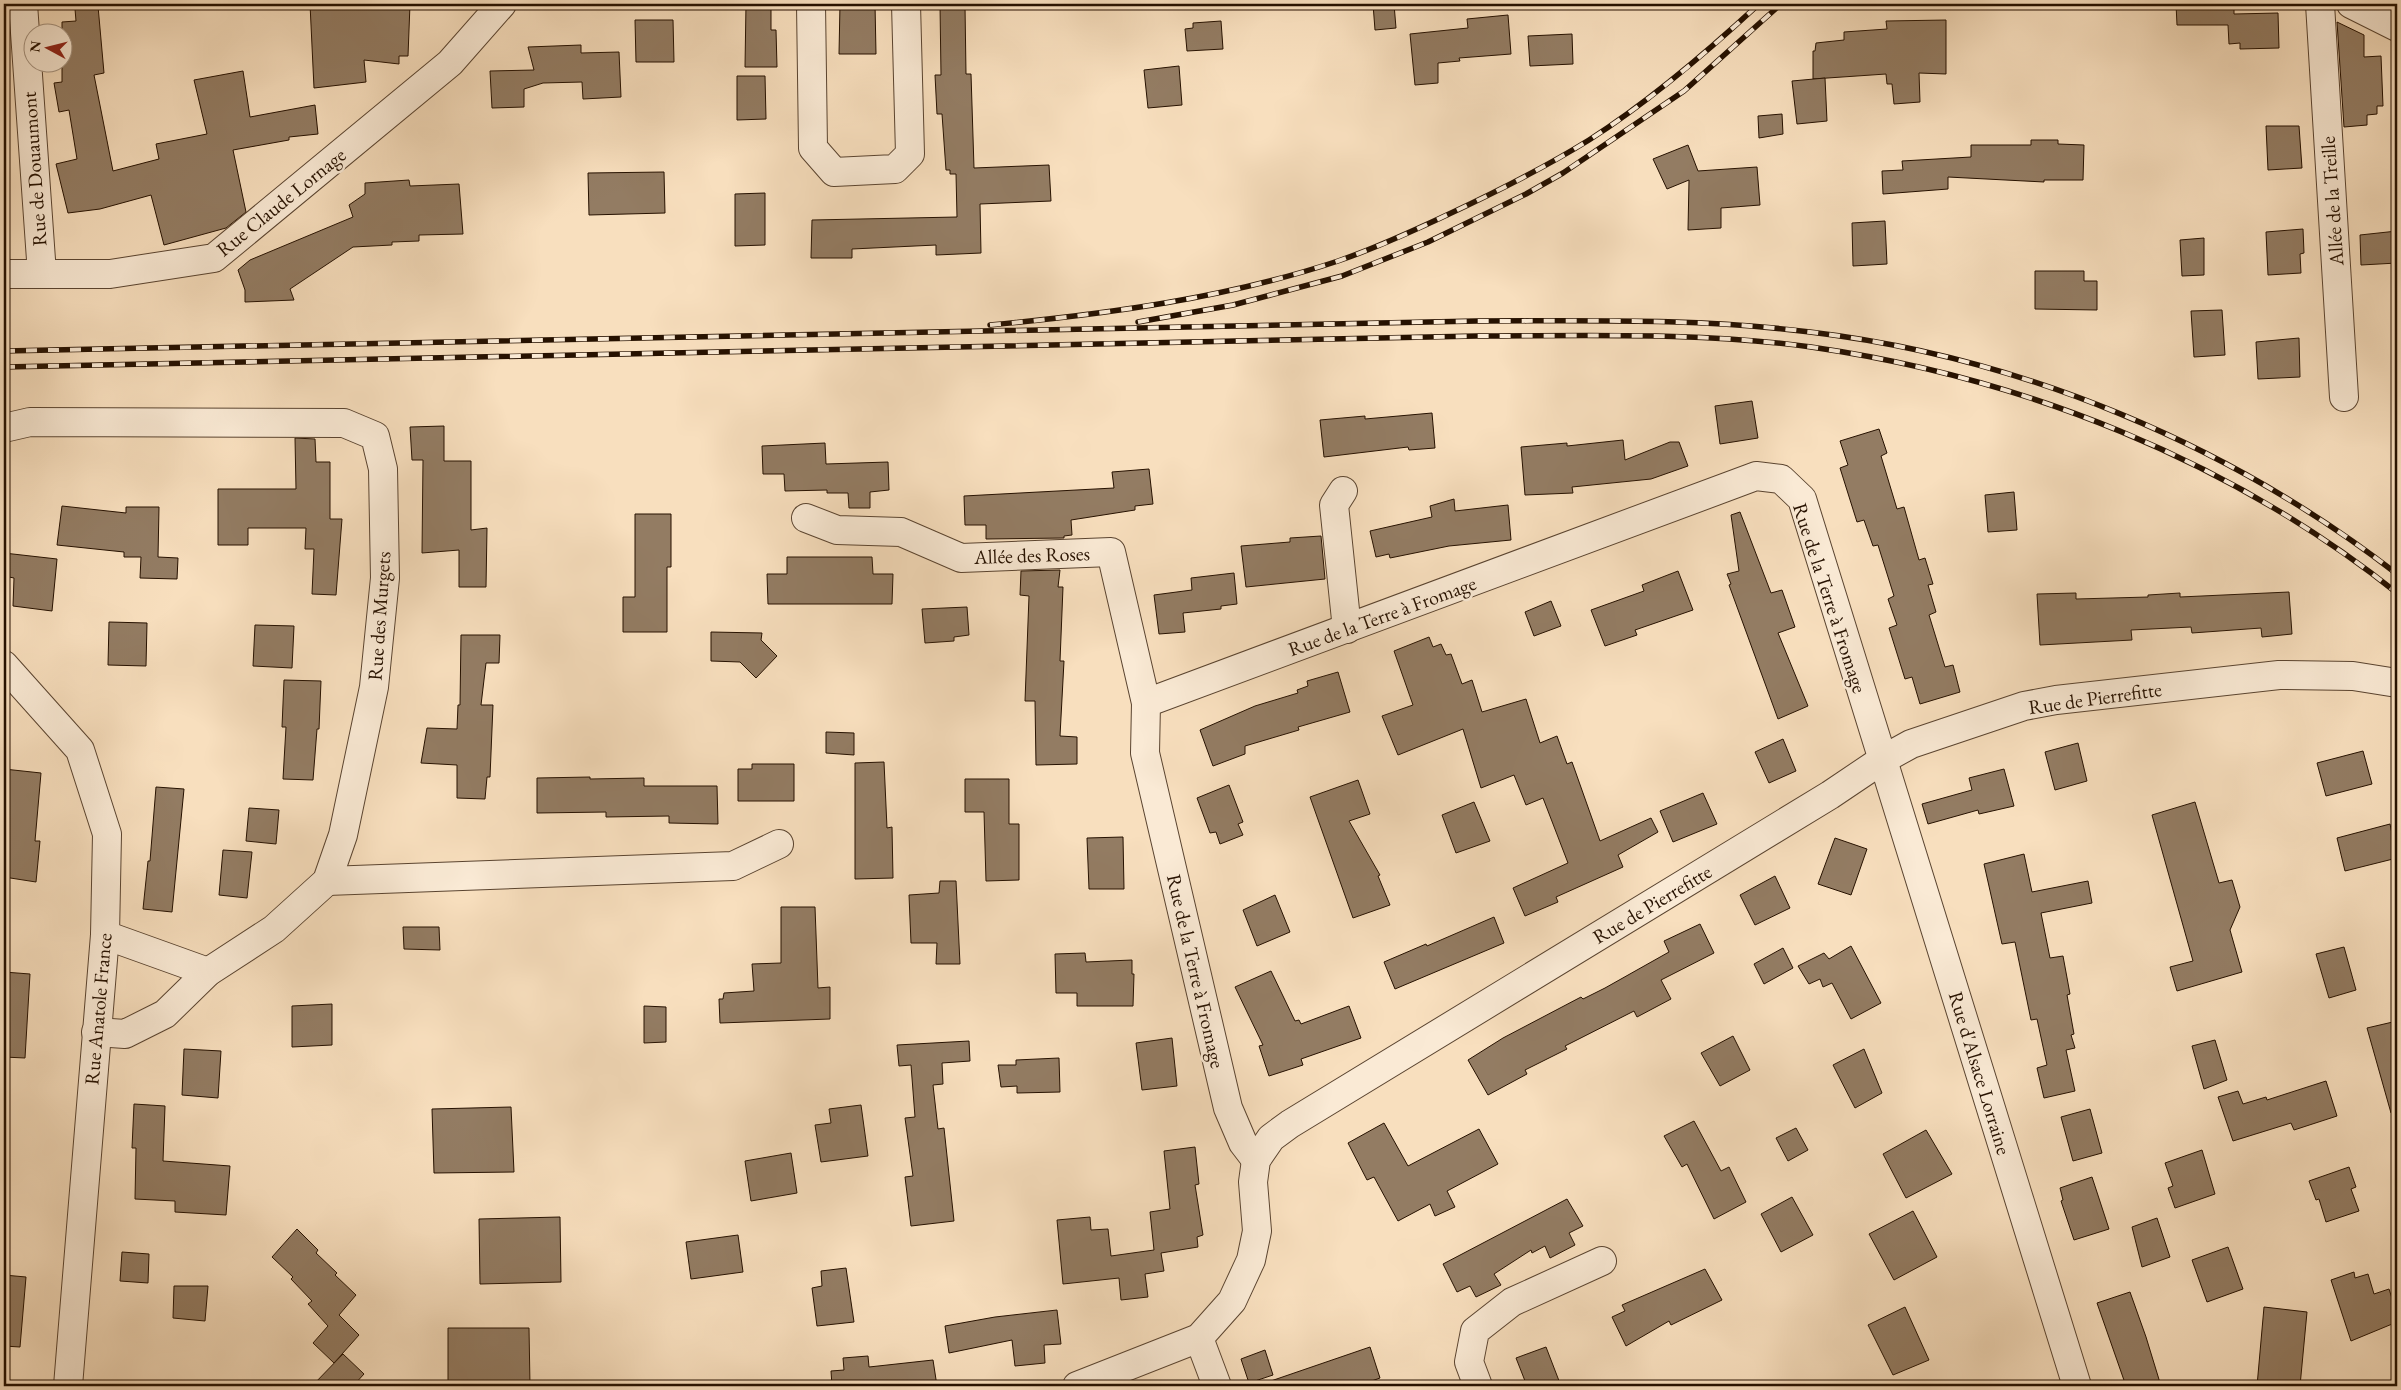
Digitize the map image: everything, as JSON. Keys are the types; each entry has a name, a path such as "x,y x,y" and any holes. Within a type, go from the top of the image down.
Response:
{"street":[{"name":"Rue de Douaumont","path":"23,4 42,274"},
{"name":"Rue Claude Lornage","path":"4,274 110,274 214,258 450,64 502,4"},
{"path":"811,4 813,148 834,172 895,169 910,154 906,4"},
{"name":"Allée de la Treille","path":"2320,4 2344,397"},
{"path":"2351,4 2397,27"},
{"name":"Rue des Murgets","path":"4,428 30,422 344,423 375,436 382,469 386,578 374,687 343,835 327,881 274,930 208,972 165,1014 125,1034 96,1032"},
{"name":"Rue de la Terre à Fromage","path":"1256,1160 1242,1143 1228,1108 1145,753 1146,703 1756,476 1781,479 1802,499 1882,760"},
{"path":"1342,492 1334,504 1347,629"},
{"name":"Allée des Roses","path":"806,518 837,530 901,532 961,558 1111,552 1146,703"},
{"name":"Rue Anatole France","path":"4,665 80,750 106,834 105,935 68,1386"},
{"name":"Rue de Pierrefitte","path":"1077,1386 1199,1338 1232,1302 1251,1260 1257,1231 1253,1182 1256,1160 1271,1138 1290,1124 1911,744 2024,706 2056,700 2279,675 2353,676 2397,683"},
{"name":"Rue d'Alsace Lorraine","path":"1882,760 2077,1386"},
{"path":"327,881 733,866 779,844"},
{"path":"105,935 208,972"},
{"path":"1478,1386 1469,1362 1475,1331 1512,1302 1602,1260"},
{"path":"1199,1338 1217,1386"}],"building":[{"path":"310,4 410,4 408,56 399,56 399,64 364,60 366,82 314,88"},
{"path":"746,4 771,4 771,30 776,30 777,67 745,67"},
{"path":"840,4 875,4 876,54 839,54"},
{"path":"1373,4 1394,4 1396,28 1375,30"},
{"path":"2176,4 2234,4 2234,14 2278,13 2279,48 2240,49 2240,43 2229,44 2228,25 2177,25"},
{"path":"940,5 965,6 966,74 971,74 974,168 1049,165 1051,201 980,204 981,253 936,255 936,245 852,249 852,258 811,258 812,220 957,217 956,174 950,174 950,170 946,170 942,114 937,114 935,75 941,75"},
{"path":"98,6 104,73 94,75 113,171 159,159 156,144 207,134 194,80 243,71 250,117 315,105 318,134 289,137 289,140 233,150 246,212 226,228 164,245 151,195 100,209 68,213 56,164 77,159 69,110 59,112 54,83 62,82 62,72 72,72 72,22 62,22 76,21 75,9"},
{"path":"1508,15 1511,54 1459,58 1460,61 1438,63 1438,83 1415,85 1410,34 1468,28 1467,19"},
{"path":"635,20 673,20 674,62 636,62"},
{"path":"1946,20 1946,74 1919,73 1920,102 1894,104 1892,84 1887,84 1886,74 1813,79 1813,51 1815,51 1816,43 1844,40 1844,32 1887,29 1886,21"},
{"path":"1221,21 1223,49 1187,51 1185,29 1193,28 1193,23"},
{"path":"2337,22 2364,35 2364,57 2381,56 2383,106 2377,106 2377,114 2367,115 2367,125 2344,127"},
{"path":"1572,34 1573,64 1530,66 1528,36"},
{"path":"581,45 581,53 619,52 621,97 583,99 582,82 543,83 524,89 524,107 492,108 490,71 534,70 528,47"},
{"path":"1179,66 1182,105 1148,108 1144,70"},
{"path":"737,76 765,76 766,119 737,120"},
{"path":"1825,78 1827,121 1797,124 1792,81"},
{"path":"1782,114 1783,134 1759,138 1758,116"},
{"path":"2266,126 2299,126 2302,168 2268,170"},
{"path":"2031,140 2058,140 2058,144 2084,145 2083,180 2044,180 2044,182 1948,177 1948,189 1883,194 1882,171 1903,170 1902,161 1971,157 1971,145 2031,145"},
{"path":"1688,145 1698,171 1757,167 1760,205 1721,208 1721,228 1688,230 1689,180 1667,189 1653,159"},
{"path":"664,172 665,213 589,215 588,173"},
{"path":"409,180 410,186 459,184 463,234 419,235 419,241 392,242 392,245 353,247 290,289 294,300 245,302 245,290 238,270 250,260 353,217 349,205 365,194 365,183"},
{"path":"765,193 765,245 735,246 735,194"},
{"path":"1885,221 1887,264 1853,266 1852,223"},
{"path":"2303,229 2304,253 2300,254 2301,273 2268,275 2266,232"},
{"path":"2397,231 2397,263 2361,265 2360,235"},
{"path":"2204,238 2204,275 2182,276 2180,240"},
{"path":"2035,271 2084,271 2084,281 2097,281 2097,310 2035,309"},
{"path":"2222,310 2225,355 2194,357 2191,311"},
{"path":"2299,338 2300,377 2258,379 2256,342"},
{"path":"1752,401 1758,438 1720,444 1715,406"},
{"path":"1432,413 1435,448 1409,450 1408,447 1324,457 1320,420 1365,416 1365,419"},
{"path":"444,426 444,461 471,461 471,530 487,528 486,587 459,587 459,550 422,553 423,460 412,460 410,427"},
{"path":"1879,429 1887,453 1881,456 1897,509 1904,507 1919,560 1925,558 1933,584 1928,585 1936,612 1929,615 1945,667 1953,665 1960,692 1920,704 1912,677 1905,679 1889,628 1897,625 1888,599 1894,596 1878,545 1873,546 1864,520 1857,522 1840,468 1848,465 1840,441"},
{"path":"295,438 315,439 316,462 330,462 330,519 342,519 336,595 312,594 314,549 305,549 306,528 248,528 248,545 218,545 218,489 296,489"},
{"path":"1623,440 1625,460 1670,442 1679,442 1688,466 1651,479 1572,487 1573,493 1525,495 1521,447 1567,443 1567,446"},
{"path":"825,443 826,464 888,462 889,490 870,492 870,508 849,508 848,493 827,493 827,490 785,491 784,474 763,474 762,446"},
{"path":"1149,469 1153,504 1135,506 1135,510 1071,520 1072,535 1064,536 1064,538 986,539 986,525 965,525 964,496 1114,488 1112,472"},
{"path":"2014,492 2017,530 1988,532 1985,495"},
{"path":"1454,499 1455,511 1508,505 1511,540 1449,546 1390,558 1389,554 1376,557 1370,531 1432,517 1430,506"},
{"path":"62,506 126,513 126,507 159,507 158,557 178,558 177,579 140,578 141,557 124,557 124,552 57,545"},
{"path":"1740,512 1771,593 1782,590 1795,627 1778,633 1808,706 1778,719 1729,585 1731,584 1727,574 1739,571 1731,515"},
{"path":"635,514 671,514 671,567 667,567 667,632 623,632 623,597 635,597"},
{"path":"1321,536 1325,579 1246,587 1241,546 1290,542 1290,538"},
{"path":"4,553 57,559 52,611 13,606 14,578 4,576"},
{"path":"787,557 872,557 873,574 893,574 892,604 768,604 767,574 787,574"},
{"path":"1060,570 1058,587 1063,587 1060,661 1064,661 1060,736 1077,737 1077,764 1036,765 1035,701 1025,701 1029,596 1020,595 1021,571"},
{"path":"1678,571 1693,610 1635,630 1637,635 1605,646 1591,610 1644,591 1642,585"},
{"path":"1234,573 1237,604 1221,606 1221,609 1183,613 1185,632 1159,634 1154,595 1192,590 1191,578"},
{"path":"2289,592 2292,634 2262,637 2261,628 2192,633 2191,627 2131,630 2132,640 2040,645 2037,594 2076,593 2076,599 2148,597 2148,595 2180,593 2180,597"},
{"path":"1551,601 1561,626 1534,636 1525,612"},
{"path":"967,607 969,635 954,637 954,641 925,643 922,609"},
{"path":"109,622 147,623 146,666 108,665"},
{"path":"255,625 294,626 292,668 253,666"},
{"path":"711,632 762,633 761,640 777,656 756,678 740,662 711,661"},
{"path":"461,635 500,635 499,663 486,663 481,705 493,705 490,777 487,777 485,799 457,798 457,765 421,763 427,728 457,729 458,705 460,705"},
{"path":"1429,637 1433,647 1441,644 1446,655 1451,654 1462,684 1472,680 1482,712 1526,699 1540,743 1557,736 1567,764 1572,762 1600,841 1651,818 1658,832 1618,855 1623,867 1556,897 1558,902 1525,916 1513,888 1568,863 1543,798 1526,805 1514,775 1481,788 1463,729 1398,755 1382,716 1413,705 1394,651"},
{"path":"1338,672 1350,712 1298,727 1299,730 1245,746 1245,754 1213,766 1200,730 1255,706 1298,693 1297,690 1308,686 1307,681"},
{"path":"284,680 321,681 319,729 317,729 313,780 283,779 286,727 282,727"},
{"path":"826,732 854,733 854,755 826,753"},
{"path":"1783,739 1796,771 1769,783 1755,752"},
{"path":"2078,743 2087,781 2055,790 2045,752"},
{"path":"2363,751 2372,784 2326,796 2317,763"},
{"path":"884,762 887,828 892,827 893,878 855,879 855,763"},
{"path":"752,764 794,764 794,801 738,801 738,769 752,769"},
{"path":"4,769 41,773 35,841 40,841 36,882 4,877 4,840 9,807 4,806"},
{"path":"2004,769 2014,806 1979,814 1978,810 1928,824 1922,804 1972,790 1969,778"},
{"path":"590,777 590,779 644,778 644,786 717,786 718,824 669,823 669,816 606,817 606,812 537,813 537,778"},
{"path":"965,779 1009,779 1009,824 1019,824 1019,880 986,881 984,812 965,812"},
{"path":"1358,780 1370,814 1349,821 1380,875 1378,876 1390,905 1353,918 1310,797"},
{"path":"1229,785 1243,822 1238,824 1243,835 1220,844 1216,832 1210,833 1197,798"},
{"path":"156,787 184,789 172,912 143,909 148,861 150,861"},
{"path":"1703,793 1717,824 1673,842 1660,811"},
{"path":"1474,802 1490,841 1456,853 1442,815"},
{"path":"2195,802 2219,883 2232,880 2240,907 2230,930 2242,972 2177,991 2170,967 2193,961 2152,815"},
{"path":"249,808 279,810 276,844 246,841"},
{"path":"2390,824 2397,858 2345,871 2337,838"},
{"path":"1123,837 1124,889 1089,889 1087,838"},
{"path":"1835,838 1867,849 1851,895 1818,884"},
{"path":"223,850 252,852 247,898 219,895"},
{"path":"2024,854 2032,892 2088,881 2092,903 2041,913 2050,958 2063,956 2070,994 2067,995 2074,1034 2071,1035 2075,1048 2066,1050 2075,1091 2044,1098 2037,1068 2047,1065 2037,1019 2031,1020 2015,942 2002,944 1984,864"},
{"path":"1775,876 1790,908 1755,925 1740,895"},
{"path":"940,881 956,881 960,964 936,964 937,943 911,943 909,895 939,893"},
{"path":"1275,895 1290,932 1257,946 1243,910"},
{"path":"781,907 815,907 818,988 830,987 830,1019 720,1023 719,999 723,999 724,993 754,991 752,964 781,963"},
{"path":"1494,917 1504,943 1395,989 1384,962"},
{"path":"1700,924 1714,953 1661,980 1671,999 1637,1017 1634,1011 1565,1046 1567,1049 1525,1070 1527,1074 1488,1095 1468,1060 1503,1038 1581,997 1583,999 1605,988 1669,952 1664,941"},
{"path":"403,927 439,927 440,950 404,949"},
{"path":"1851,946 1881,1003 1851,1019 1832,983 1823,987 1820,979 1809,984 1798,966 1824,953 1829,959"},
{"path":"2344,947 2356,990 2329,998 2316,954"},
{"path":"1783,948 1793,968 1764,984 1754,964"},
{"path":"1085,953 1086,962 1132,960 1132,974 1134,974 1133,1006 1077,1006 1077,993 1056,993 1055,954"},
{"path":"1271,971 1295,1021 1299,1020 1301,1024 1349,1006 1361,1038 1301,1059 1303,1065 1269,1076 1259,1046 1263,1045 1235,987"},
{"path":"4,972 30,974 25,1058 4,1057"},
{"path":"332,1004 332,1045 292,1047 292,1006"},
{"path":"644,1006 666,1007 666,1042 644,1043"},
{"path":"2397,1021 2397,1112 2391,1113 2367,1028"},
{"path":"1733,1036 1750,1070 1720,1086 1701,1053"},
{"path":"1172,1038 1177,1086 1142,1090 1136,1043"},
{"path":"2215,1040 2227,1080 2204,1089 2192,1046"},
{"path":"969,1041 970,1061 942,1063 943,1084 933,1085 938,1129 944,1128 954,1221 911,1226 905,1177 913,1176 905,1118 915,1117 911,1065 899,1066 897,1045"},
{"path":"184,1049 221,1051 218,1098 182,1095"},
{"path":"1864,1049 1882,1093 1855,1108 1833,1065"},
{"path":"1059,1058 1060,1092 1017,1093 1017,1086 1001,1087 998,1065 1016,1065 1016,1060"},
{"path":"2326,1081 2337,1116 2294,1130 2291,1123 2233,1141 2218,1097 2238,1091 2243,1104 2266,1097 2267,1100"},
{"path":"134,1104 165,1106 163,1161 230,1166 226,1215 175,1212 175,1201 135,1199 136,1148 132,1148"},
{"path":"861,1105 868,1156 821,1162 815,1125 831,1123 829,1109"},
{"path":"511,1107 514,1172 434,1173 432,1109"},
{"path":"2090,1109 2102,1153 2073,1161 2061,1117"},
{"path":"1694,1121 1721,1171 1729,1167 1746,1202 1714,1219 1687,1164 1682,1167 1664,1136"},
{"path":"1384,1123 1408,1166 1479,1129 1498,1164 1447,1191 1455,1207 1435,1216 1430,1204 1398,1221 1374,1177 1367,1180 1348,1143"},
{"path":"1796,1128 1808,1150 1788,1161 1776,1138"},
{"path":"1926,1130 1952,1174 1906,1198 1883,1154"},
{"path":"1195,1147 1199,1184 1195,1185 1203,1235 1197,1237 1198,1247 1161,1253 1164,1271 1145,1274 1148,1297 1121,1300 1119,1278 1063,1284 1057,1220 1090,1217 1091,1230 1108,1229 1111,1256 1154,1250 1150,1212 1170,1209 1164,1151"},
{"path":"2202,1150 2215,1194 2175,1208 2168,1188 2173,1186 2165,1163"},
{"path":"791,1153 797,1193 751,1201 745,1161"},
{"path":"2349,1167 2356,1187 2351,1189 2359,1211 2326,1222 2319,1199 2316,1200 2309,1181"},
{"path":"2092,1177 2109,1229 2074,1240 2061,1201 2063,1200 2060,1188"},
{"path":"1792,1197 1813,1235 1781,1252 1761,1214"},
{"path":"1567,1199 1583,1226 1569,1233 1575,1245 1550,1258 1545,1246 1532,1253 1531,1250 1494,1274 1501,1285 1476,1297 1470,1286 1457,1292 1443,1264"},
{"path":"1913,1211 1937,1257 1894,1280 1869,1234"},
{"path":"560,1217 561,1282 480,1284 479,1219"},
{"path":"2157,1218 2170,1257 2142,1267 2132,1227"},
{"path":"297,1229 318,1250 316,1253 337,1273 335,1275 356,1295 339,1315 359,1335 334,1363 313,1343 328,1326 308,1304 312,1301 291,1279 293,1277 272,1257"},
{"path":"738,1235 743,1272 691,1279 686,1242"},
{"path":"2228,1247 2243,1289 2207,1302 2192,1260"},
{"path":"122,1252 149,1254 148,1283 120,1281"},
{"path":"846,1268 854,1322 817,1326 812,1288 822,1286 821,1271"},
{"path":"1705,1269 1722,1300 1671,1325 1669,1321 1626,1346 1612,1317 1625,1311 1622,1305"},
{"path":"2354,1272 2355,1278 2368,1274 2374,1294 2389,1289 2397,1314 2397,1322 2351,1341 2331,1280"},
{"path":"4,1275 26,1277 20,1347 4,1346"},
{"path":"174,1286 208,1286 205,1321 173,1318"},
{"path":"2130,1292 2161,1386 2126,1386 2097,1303"},
{"path":"1905,1307 1929,1360 1893,1375 1868,1325"},
{"path":"2264,1307 2307,1312 2300,1386 2257,1386"},
{"path":"1057,1310 1061,1344 1044,1345 1045,1363 1015,1366 1012,1340 949,1353 945,1326 995,1317"},
{"path":"448,1328 529,1328 530,1386 448,1386"},
{"path":"1370,1347 1380,1378 1358,1386 1265,1386 1265,1383"},
{"path":"1546,1347 1561,1386 1527,1386 1516,1358"},
{"path":"1265,1350 1273,1375 1249,1383 1241,1359"},
{"path":"343,1354 364,1374 353,1386 312,1386"},
{"path":"868,1356 869,1367 933,1360 937,1386 832,1386 831,1371 844,1370 843,1358"}],"railway":[{"path":"990,325 1078,316 1210,295 1296,274 1380,245 1502,188 1589,140 1677,76 1759,4"},
{"path":"1138,322 1233,305 1342,276 1428,242 1526,194 1563,173 1684,91 1781,4"},
{"path":"4,351 1477,321 1644,321 1727,324 1810,332 1889,344 1967,362 2044,385 2120,414 2193,447 2264,485 2332,527 2397,574"},
{"path":"4,367 1477,336 1644,336 1770,342 1890,361 1968,379 2045,403 2120,431 2194,465 2265,503 2333,545 2397,593"}]}
